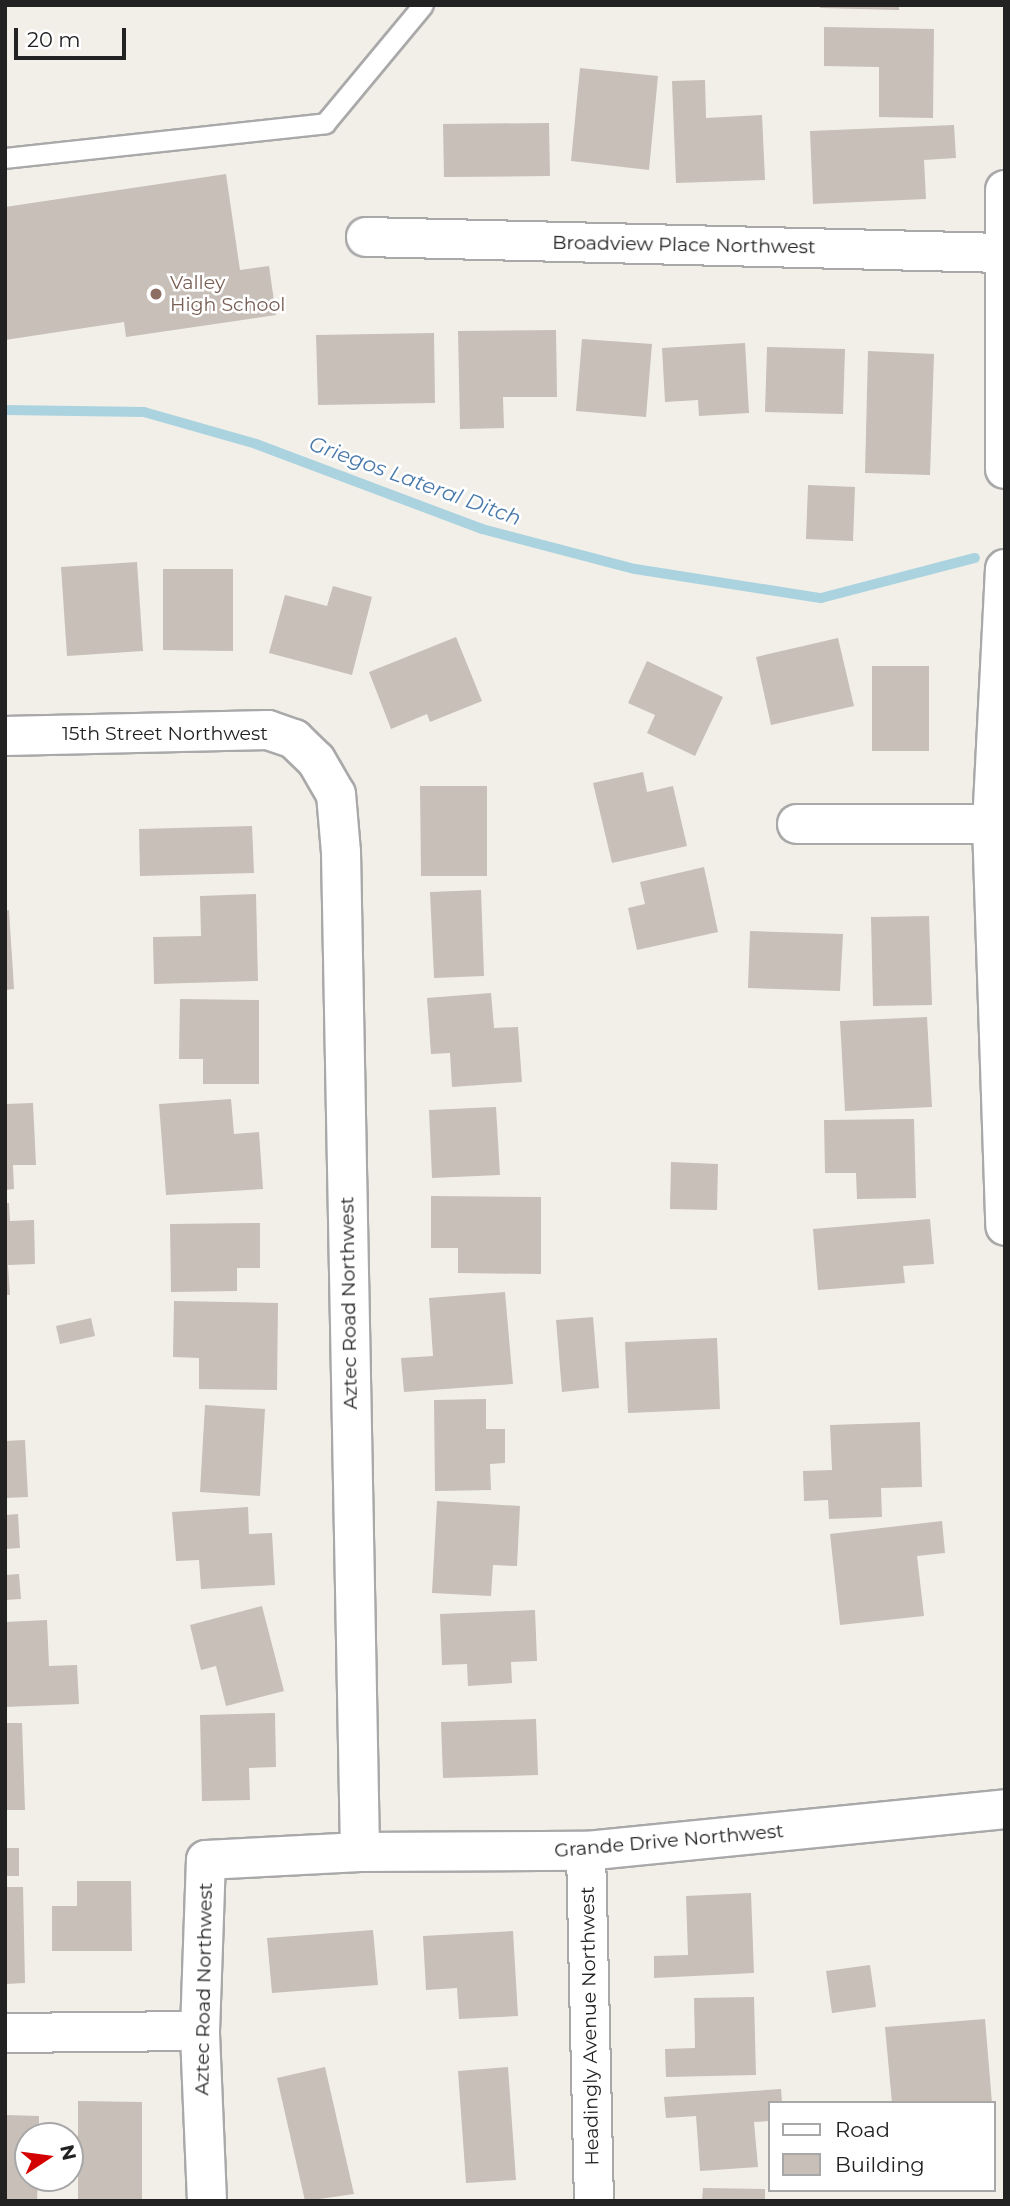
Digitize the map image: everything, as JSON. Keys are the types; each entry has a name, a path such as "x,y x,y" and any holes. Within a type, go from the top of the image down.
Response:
{"street":[{"path":"1005,190 1001,253 1005,469"},
{"name":"Broadview Place Northwest","path":"366,237 1001,253"},
{"path":"1005,569 992,824 1005,1226"},
{"name":"15th Street Northwest","path":"5,736 268,730 294,739 316,760"},
{"name":"Aztec Road Northwest","path":"316,760 336,794 341,852 360,1852"},
{"path":"797,824 992,824"},
{"name":"Grande Drive Northwest","path":"206,1860 360,1852 586,1851 1005,1809"},
{"name":"Headingly Avenue Northwest","path":"586,1851 594,2201"},
{"name":"Aztec Road Northwest","path":"206,1860 200,2031 207,2201"},
{"path":"5,2033 200,2031"}],"lane":[{"path":"5,158 325,123 423,5"}],"building":[{"path":"820,5 899,5 899,10 820,8"},
{"path":"824,27 934,29 933,118 879,117 879,67 824,66"},
{"path":"580,68 658,76 649,170 571,161"},
{"path":"705,80 706,118 762,115 765,180 676,183 672,81"},
{"path":"549,123 550,176 444,177 443,124"},
{"path":"954,125 956,158 924,160 926,199 813,204 810,131"},
{"path":"226,174 240,270 269,266 276,315 126,337 124,322 5,340 5,207"},
{"path":"556,330 557,397 503,397 504,428 460,429 458,331"},
{"path":"434,333 435,403 318,405 316,335"},
{"path":"582,339 652,344 646,417 576,411"},
{"path":"745,343 749,413 699,416 698,400 665,402 662,348"},
{"path":"767,347 845,349 843,414 765,412"},
{"path":"868,351 934,354 930,475 865,473"},
{"path":"808,485 855,487 853,541 806,539"},
{"path":"137,562 143,651 67,656 61,567"},
{"path":"163,569 233,569 233,651 163,650"},
{"path":"333,586 372,597 352,675 269,653 285,595 327,606"},
{"path":"456,637 482,701 430,722 427,714 391,729 369,672"},
{"path":"838,638 854,706 771,725 756,657"},
{"path":"647,661 723,697 695,756 647,733 655,715 628,703"},
{"path":"872,666 929,666 929,751 872,751"},
{"path":"643,772 647,792 673,786 687,846 612,863 593,783"},
{"path":"420,786 487,786 487,876 421,876"},
{"path":"252,826 254,873 140,876 139,829"},
{"path":"704,867 718,932 637,950 628,908 645,904 640,882"},
{"path":"481,890 484,976 434,978 430,892"},
{"path":"256,894 258,981 154,984 153,937 201,936 200,896"},
{"path":"9,910 14,989 5,990 5,911"},
{"path":"929,916 932,1005 873,1006 871,917"},
{"path":"750,931 843,934 840,991 748,988"},
{"path":"491,993 494,1028 518,1027 522,1082 452,1087 450,1053 431,1054 427,998"},
{"path":"180,999 259,1000 259,1084 203,1084 203,1059 179,1059"},
{"path":"927,1017 932,1107 845,1111 840,1021"},
{"path":"231,1099 234,1134 259,1132 263,1189 166,1195 159,1104"},
{"path":"33,1103 36,1165 13,1165 14,1189 5,1190 5,1104"},
{"path":"496,1107 500,1175 432,1178 429,1110"},
{"path":"914,1119 916,1198 857,1199 856,1173 825,1173 824,1120"},
{"path":"671,1162 718,1164 717,1210 670,1209"},
{"path":"431,1196 541,1197 541,1274 458,1273 458,1248 431,1248"},
{"path":"5,1203 9,1203 10,1221 34,1220 35,1264 8,1265 10,1295 5,1295"},
{"path":"930,1219 934,1264 903,1266 905,1283 818,1290 813,1229"},
{"path":"260,1223 260,1268 237,1268 237,1291 171,1292 170,1224"},
{"path":"505,1292 513,1384 404,1392 401,1358 433,1356 429,1298"},
{"path":"174,1301 278,1303 277,1390 199,1389 199,1358 173,1357"},
{"path":"593,1317 599,1388 562,1392 556,1320"},
{"path":"91,1318 95,1336 60,1344 56,1326"},
{"path":"717,1338 720,1409 628,1413 625,1342"},
{"path":"486,1399 486,1429 505,1429 505,1463 490,1464 491,1490 435,1491 434,1400"},
{"path":"205,1405 265,1409 260,1496 200,1492"},
{"path":"920,1422 922,1487 881,1488 882,1517 829,1519 828,1500 804,1501 803,1471 832,1470 830,1425"},
{"path":"25,1440 28,1497 5,1498 5,1441"},
{"path":"437,1501 520,1506 517,1566 493,1565 491,1596 432,1593"},
{"path":"248,1507 249,1534 272,1533 275,1585 201,1589 199,1560 176,1561 172,1512"},
{"path":"18,1514 20,1548 5,1549 5,1515"},
{"path":"942,1521 945,1553 917,1556 924,1616 840,1625 830,1534"},
{"path":"19,1574 21,1599 5,1600 5,1575"},
{"path":"262,1606 284,1691 226,1706 216,1666 201,1670 190,1625"},
{"path":"535,1610 537,1661 511,1662 512,1683 468,1686 467,1664 442,1665 440,1614"},
{"path":"47,1620 49,1666 77,1665 79,1704 5,1707 5,1622"},
{"path":"275,1713 276,1767 249,1768 250,1800 202,1801 200,1715"},
{"path":"536,1719 538,1775 443,1778 441,1722"},
{"path":"5,1723 22,1723 25,1810 5,1810"},
{"path":"5,1848 19,1848 19,1876 5,1876"},
{"path":"77,1881 131,1881 132,1951 52,1951 52,1906 77,1906"},
{"path":"5,1887 23,1887 25,1983 5,1984"},
{"path":"751,1893 754,1973 654,1978 654,1956 688,1955 686,1896"},
{"path":"373,1930 378,1985 272,1993 267,1938"},
{"path":"513,1931 518,2016 459,2019 457,1988 426,1990 423,1936"},
{"path":"870,1965 876,2007 832,2013 826,1971"},
{"path":"754,1997 756,2075 666,2077 665,2049 695,2048 694,1998"},
{"path":"985,2019 992,2101 892,2101 885,2027"},
{"path":"325,2067 354,2194 305,2201 277,2078"},
{"path":"508,2067 516,2180 466,2183 458,2071"},
{"path":"781,2089 782,2101 768,2101 768,2121 754,2122 758,2167 700,2171 696,2116 666,2118 664,2097"},
{"path":"78,2101 142,2102 142,2201 78,2201 78,2192 84,2192 84,2122 78,2122"},
{"path":"5,2115 39,2116 39,2122 14,2122 14,2192 37,2192 37,2201 5,2201"},
{"path":"703,2188 765,2189 765,2201 702,2201"}],"waterway":[{"name":"Griegos Lateral Ditch","path":"5,410 144,412 256,444 482,529 635,569 821,598 975,558"}],"place":[{"name":"Valley High School","path":"156,294"}]}
